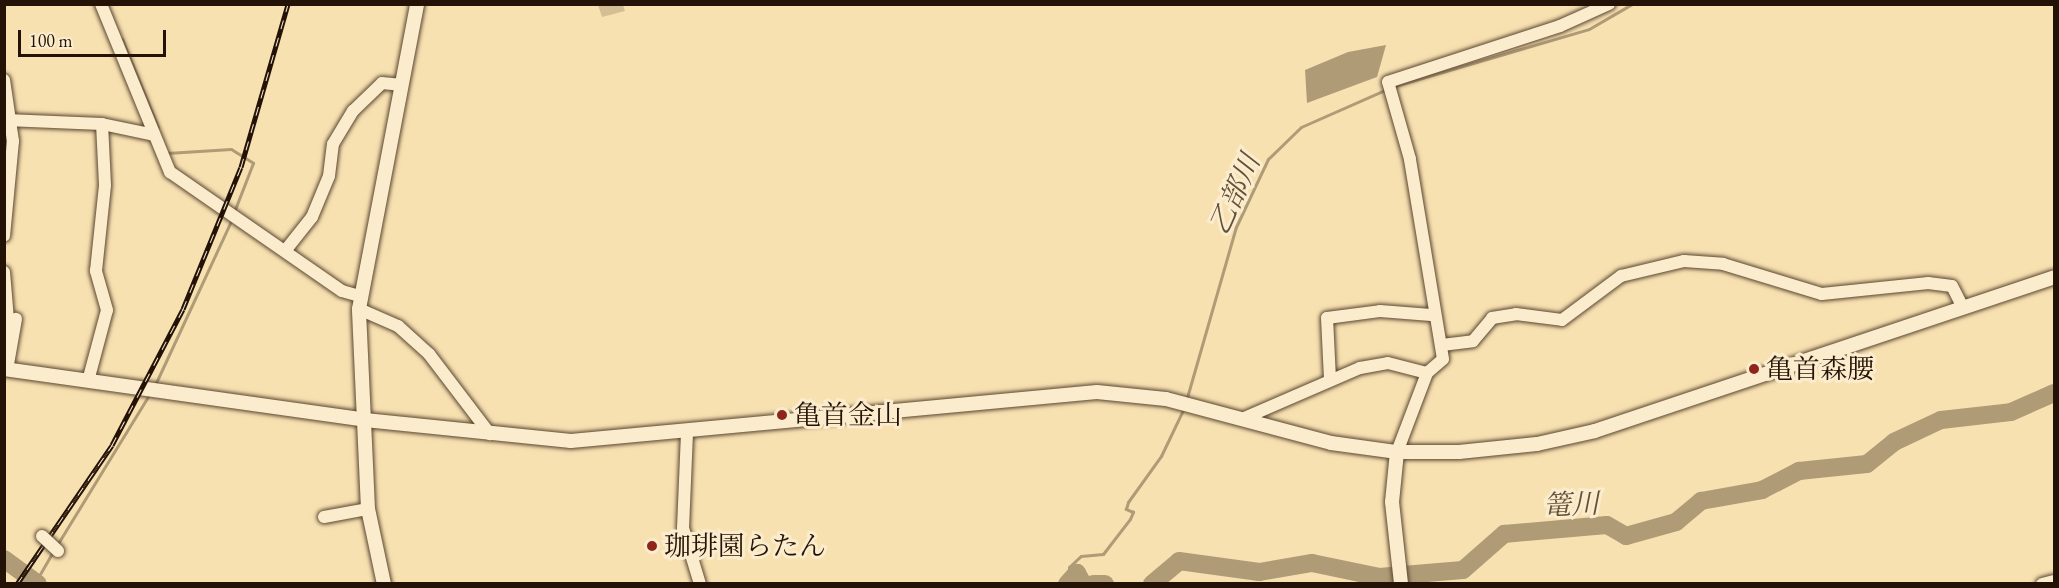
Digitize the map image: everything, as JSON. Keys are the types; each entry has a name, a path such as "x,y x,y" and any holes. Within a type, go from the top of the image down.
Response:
{"street":[{"path":"101,4 170,172 342,291 398,326 429,354 490,434"},
{"path":"384,584 368,509 360,302 417,4"},
{"path":"1401,584 1392,502 1397,452 1427,373 1443,359 1442,345 1431,315 1418,201 1395,102 1389,86 1609,4"},
{"path":"4,80 8,120 4,236"},
{"path":"285,251 312,216 329,176 333,144 353,111 382,83 402,85"},
{"path":"8,120 102,124 154,135"},
{"path":"88,381 106,310 96,271 105,185 102,124"},
{"path":"1442,345 1473,340 1492,318 1516,314 1562,320 1621,276 1684,261 1723,264 1822,294 1928,283 1952,286 1963,308"},
{"path":"4,272 10,344"},
{"path":"16,319 6,369 365,420 490,434 572,441 687,433 1044,393 1131,394 1181,403 1296,435 1397,452 1505,448 1595,431 2055,277"},
{"path":"1330,379 1327,318 1380,310 1431,315"},
{"path":"1242,419 1281,406 1330,379 1388,363 1427,373"},
{"path":"687,433 682,528 700,584"},
{"path":"324,517 368,509"},
{"path":"42,536 58,551"},
{"path":"2042,584 2055,581"}],"shaded area":[{"path":"598,5 623,5 625,11 602,17"},
{"path":"1386,45 1377,77 1307,103 1305,70 1348,52"}],"waterway":[{"name":"乙部川","path":"1391,87 1589,29 1632,4"},
{"path":"122,39 158,127"},
{"name":"乙部川","path":"1186,401 1236,227 1268,159 1301,127 1385,90"},
{"path":"167,153 231,149 253,163 234,212"},
{"path":"154,387 232,219"},
{"name":"篭川","path":"1152,584 1179,561 1259,572 1312,563 1379,577 1463,570 1504,534 1607,525 1626,536 1676,522 1701,501 1762,490 1799,471 1867,464 1894,442 1941,420 2011,412 2054,393"},
{"path":"57,545 149,395"},
{"name":"乙部川","path":"1069,578 1069,567 1081,556 1103,554 1130,519 1133,512 1126,509 1128,502 1161,456 1184,408"},
{"path":"36,581 53,551"},
{"name":"篭川","path":"4,559 38,584"},
{"name":"篭川","path":"1067,584 1077,573 1083,584"},
{"name":"篭川","path":"1093,584 1105,584"}],"railway":[{"path":"17,584 112,445 183,309 241,167 288,4"}],"place":[{"name":"亀首森腰","path":"1754,369"},
{"name":"亀首金山","path":"782,415"},
{"name":"珈琲園らたん","path":"652,546"}]}
